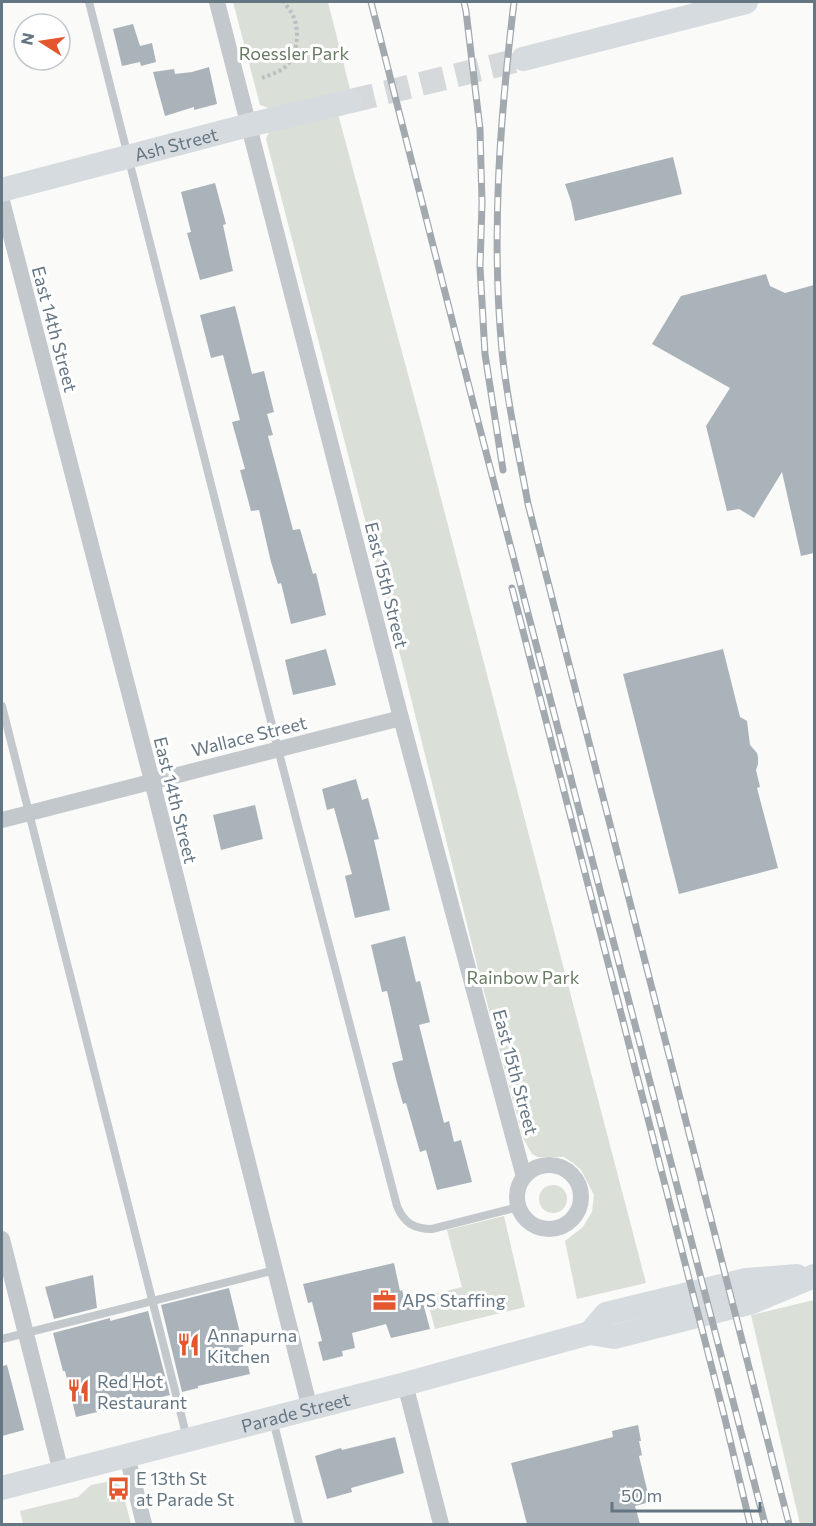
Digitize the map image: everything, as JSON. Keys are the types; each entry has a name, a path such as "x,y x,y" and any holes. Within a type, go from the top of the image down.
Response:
{"main road":[{"path":"523,59 746,2"},
{"name":"Ash Street","path":"2,190 249,125 351,101"},
{"name":"Parade Street","path":"2,1488 405,1384 590,1333 606,1314 746,1280 814,1275"}],"street":[{"name":"East 15th Street","path":"217,2 401,718 524,1177 518,1191 518,1207"},
{"name":"East 14th Street","path":"2,201 152,781 310,1409"},
{"name":"Wallace Street","path":"2,820 401,718"},
{"path":"518,1207 530,1223 540,1228 550,1229 569,1222 576,1214 580,1204 577,1183 563,1169 542,1166 532,1170 524,1177"},
{"path":"2,1239 61,1472"},
{"path":"405,1384 441,1524"},
{"path":"127,1456 144,1524"}],"lane":[{"path":"89,2 278,749 397,1206 407,1222 423,1229 432,1229 518,1207"},
{"path":"2,706 187,1440"},
{"path":"2,1339 275,1270"},
{"path":"273,1418 299,1524"}],"path":[{"path":"262,78 284,68 290,62 295,47 297,38 294,18 284,2"}],"green space":[{"name":"Roessler Park","path":"233,2 328,2 350,89 271,109 260,105"},
{"name":"Rainbow Park","path":"338,114 646,1283 577,1299 565,1241 583,1227 592,1212 594,1195 581,1170 573,1163 564,1157 538,1157 532,1154 523,1138 478,969 404,670 266,139 269,132"},
{"path":"553,1185 563,1189 567,1199 563,1209 553,1213 543,1209 539,1199 543,1189"},
{"path":"504,1216 525,1307 435,1329 426,1296 462,1287 447,1230"},
{"path":"814,1300 814,1524 800,1524 751,1315"},
{"path":"111,1481 121,1486 131,1524 23,1524 20,1511 78,1497 91,1485"}],"building":[{"path":"133,24 140,46 152,43 156,62 141,66 140,62 122,66 113,29"},
{"path":"209,67 217,104 194,110 194,107 165,116 153,72 174,69 175,74"},
{"path":"673,157 682,194 575,221 565,184"},
{"path":"215,183 226,224 223,225 233,271 200,280 187,233 191,232 181,192"},
{"path":"766,274 770,286 785,293 814,285 814,553 801,556 782,472 754,518 739,509 727,511 706,426 730,388 652,344 681,296"},
{"path":"235,306 252,374 264,371 274,412 267,414 273,435 268,436 293,530 300,529 313,574 316,573 326,615 291,624 281,583 278,584 271,562 259,510 251,511 240,470 245,469 232,422 240,420 223,355 211,358 200,315"},
{"path":"326,649 336,685 293,695 285,660"},
{"path":"723,649 740,717 747,721 750,745 757,753 756,770 760,787 757,788 778,868 679,894 623,674"},
{"path":"356,779 362,800 368,798 379,839 374,840 390,910 355,918 345,876 352,874 334,808 327,810 322,789"},
{"path":"255,805 263,839 221,850 213,815"},
{"path":"405,936 416,982 420,981 430,1022 419,1025 444,1123 449,1121 454,1142 461,1140 472,1182 437,1190 426,1150 420,1152 406,1103 403,1104 397,1083 392,1063 403,1060 387,991 382,992 371,945"},
{"path":"394,1263 400,1291 402,1290 404,1298 420,1295 430,1329 391,1338 386,1324 352,1333 355,1348 342,1351 343,1356 323,1361 318,1342 322,1341 312,1302 308,1303 303,1284"},
{"path":"93,1275 97,1308 54,1319 45,1287"},
{"path":"229,1288 250,1374 182,1392 161,1305"},
{"path":"148,1311 170,1395 76,1417 53,1333"},
{"path":"7,1365 24,1430 2,1436 2,1366"},
{"path":"638,1425 642,1455 639,1456 650,1502 635,1506 640,1524 527,1524 511,1463 613,1437 612,1431"},
{"path":"395,1437 404,1473 351,1488 352,1492 327,1499 315,1456"}],"tunnel":[{"path":"351,101 523,59"}],"railway":[{"path":"371,2 765,1524"},
{"path":"464,2 480,129 482,203 480,267 485,354 503,470"},
{"path":"514,2 501,133 497,220 499,307 507,390 528,504 789,1524"},
{"path":"512,588 750,1524"}],"place":[{"name":"APS Staffing","path":"384,1300"},
{"name":"Annapurna Kitchen","path":"189,1345"},
{"name":"Red Hot Restaurant","path":"79,1391"},
{"name":"E 13th St at Parade St","path":"118,1488"}]}
